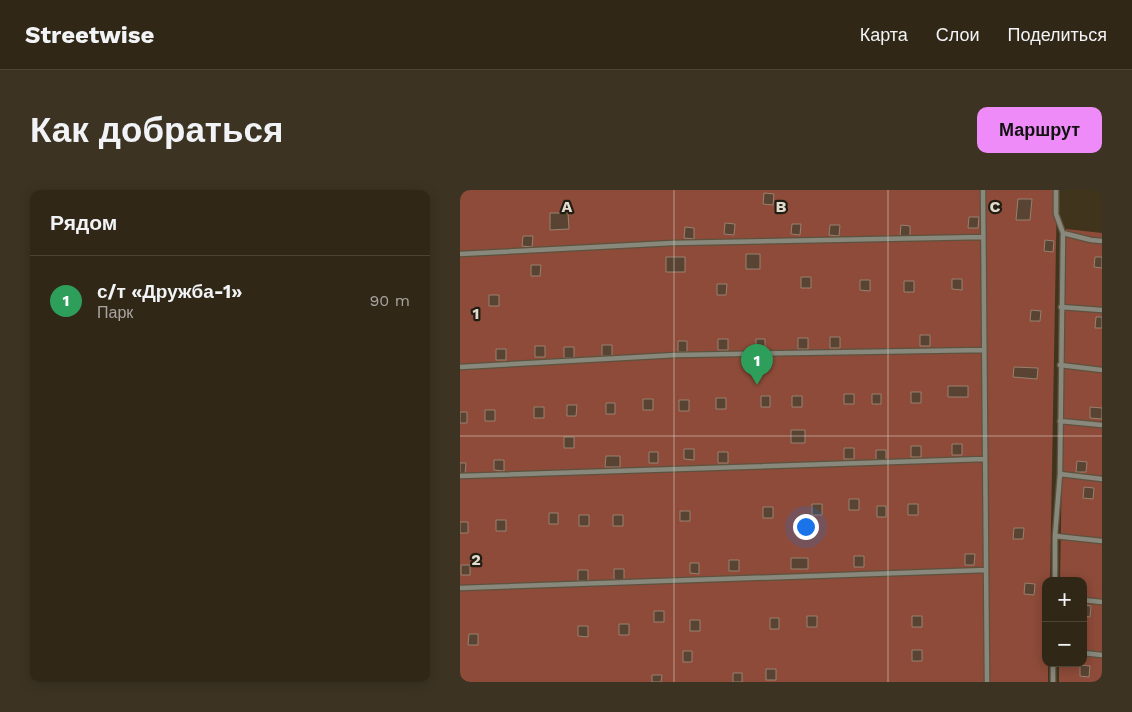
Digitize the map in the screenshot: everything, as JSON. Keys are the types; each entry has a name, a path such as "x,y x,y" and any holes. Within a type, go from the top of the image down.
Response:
{"lane":[{"path":"983,190 987,682"},
{"path":"1055,577 1055,536 1060,474 1063,233 1056,214 1056,190"},
{"path":"1063,233 1102,241"},
{"path":"460,254 673,242 983,237"},
{"path":"1062,306 1102,310"},
{"path":"460,367 676,354 984,350"},
{"path":"1060,366 1102,370"},
{"path":"1060,421 1102,425"},
{"path":"460,476 984,459"},
{"path":"1060,474 1102,479"},
{"path":"1055,536 1102,541"},
{"path":"460,588 986,570"},
{"path":"1087,600 1102,602"},
{"path":"1087,653 1102,655"},
{"path":"1053,667 1054,682"}],"shaded area":[{"path":"460,190 1057,190 1050,577 1042,577 1042,667 1048,667 1048,682 460,682"},
{"path":"1066,229 1102,233 1102,682 1059,682 1059,667 1087,667 1087,577 1060,577"}],"building":[{"path":"764,193 774,194 773,205 763,204"},
{"path":"1018,199 1032,199 1030,220 1016,220"},
{"path":"550,213 568,213 569,229 550,230"},
{"path":"969,217 979,217 978,228 968,228"},
{"path":"725,223 735,224 734,235 724,234"},
{"path":"792,224 801,224 800,235 791,234"},
{"path":"830,225 840,225 839,236 829,235"},
{"path":"901,225 910,226 910,236 900,236"},
{"path":"685,227 694,228 694,239 684,238"},
{"path":"523,236 533,236 532,247 522,246"},
{"path":"1045,240 1054,241 1053,252 1044,251"},
{"path":"746,254 760,254 760,269 746,269"},
{"path":"666,257 685,257 685,272 666,272"},
{"path":"1095,257 1102,257 1102,268 1094,267"},
{"path":"531,265 541,265 540,276 531,276"},
{"path":"801,277 811,277 811,288 801,288"},
{"path":"952,279 962,279 962,290 952,289"},
{"path":"860,280 870,280 870,291 860,290"},
{"path":"904,281 914,281 914,292 904,292"},
{"path":"717,284 727,284 726,295 717,295"},
{"path":"489,295 499,295 499,306 489,306"},
{"path":"1031,310 1041,311 1040,321 1030,321"},
{"path":"1096,317 1102,317 1102,328 1095,328"},
{"path":"920,335 930,335 930,346 920,346"},
{"path":"830,337 840,337 840,348 830,348"},
{"path":"798,338 808,338 808,349 798,349"},
{"path":"718,339 728,339 728,350 718,350"},
{"path":"756,339 765,339 765,350 756,350"},
{"path":"678,341 687,341 687,352 678,352"},
{"path":"602,345 612,345 612,356 602,356"},
{"path":"535,346 545,346 545,357 535,357"},
{"path":"564,347 574,347 574,358 564,358"},
{"path":"496,349 506,349 506,360 496,360"},
{"path":"1014,367 1038,368 1037,379 1013,377"},
{"path":"948,386 968,386 968,397 948,397"},
{"path":"911,392 921,392 921,403 911,403"},
{"path":"844,394 854,394 854,404 844,404"},
{"path":"872,394 881,394 881,404 872,404"},
{"path":"761,396 770,396 770,407 761,407"},
{"path":"792,396 802,396 802,407 792,407"},
{"path":"716,398 726,398 726,409 716,409"},
{"path":"643,399 653,399 653,410 643,410"},
{"path":"679,400 689,400 689,411 679,411"},
{"path":"606,403 615,403 615,414 606,414"},
{"path":"567,405 577,405 576,416 567,416"},
{"path":"534,407 544,407 544,418 534,418"},
{"path":"1090,407 1102,408 1102,419 1090,418"},
{"path":"485,410 495,410 495,421 485,421"},
{"path":"460,412 467,412 467,423 460,423"},
{"path":"791,430 805,430 805,443 791,443"},
{"path":"564,437 574,437 574,448 564,448"},
{"path":"952,444 962,444 962,455 952,455"},
{"path":"911,446 921,446 921,457 911,457"},
{"path":"844,448 854,448 854,459 844,459"},
{"path":"684,449 694,449 694,460 684,459"},
{"path":"876,450 886,450 886,461 876,461"},
{"path":"649,452 658,452 658,463 649,463"},
{"path":"718,452 728,452 728,463 718,463"},
{"path":"606,456 620,456 620,467 605,467"},
{"path":"494,460 504,460 504,471 494,470"},
{"path":"1077,461 1087,462 1086,472 1076,472"},
{"path":"460,463 466,463 465,474 460,474"},
{"path":"1084,487 1094,488 1093,499 1083,498"},
{"path":"849,499 859,499 859,510 849,510"},
{"path":"812,504 822,504 822,515 812,515"},
{"path":"908,504 918,504 918,515 908,515"},
{"path":"877,506 886,506 886,517 877,517"},
{"path":"763,507 773,507 773,518 763,518"},
{"path":"680,511 690,511 690,521 680,521"},
{"path":"549,513 558,513 558,524 549,524"},
{"path":"579,515 589,515 589,526 579,526"},
{"path":"613,515 623,515 623,526 613,526"},
{"path":"496,520 506,520 506,531 496,531"},
{"path":"460,522 468,522 468,533 460,533"},
{"path":"1014,528 1024,528 1023,539 1013,539"},
{"path":"965,554 975,554 974,565 965,565"},
{"path":"854,556 864,556 864,567 854,567"},
{"path":"791,558 808,558 808,569 791,569"},
{"path":"729,560 739,560 739,571 729,571"},
{"path":"690,563 699,563 699,574 690,573"},
{"path":"461,565 470,565 470,575 461,575"},
{"path":"614,569 624,569 624,580 614,580"},
{"path":"578,570 588,570 588,581 578,581"},
{"path":"1025,583 1035,584 1034,595 1024,594"},
{"path":"1087,606 1091,606 1090,617 1087,617"},
{"path":"654,611 664,611 664,622 654,622"},
{"path":"807,616 817,616 817,627 807,627"},
{"path":"912,616 922,616 922,627 912,627"},
{"path":"770,618 779,618 779,629 770,629"},
{"path":"690,620 700,620 700,631 690,631"},
{"path":"619,624 629,624 629,635 619,635"},
{"path":"578,626 588,626 588,637 578,636"},
{"path":"469,634 478,634 478,645 468,645"},
{"path":"912,650 922,650 922,661 912,661"},
{"path":"683,651 692,651 692,662 683,662"},
{"path":"1090,666 1089,677 1080,676 1080,667"},
{"path":"766,669 776,669 776,680 766,680"},
{"path":"733,673 742,673 742,682 733,682"},
{"path":"652,675 662,675 661,682 652,682"}],"place":[{"name":"с/т «Дружба-1»","path":"757,385"}]}
